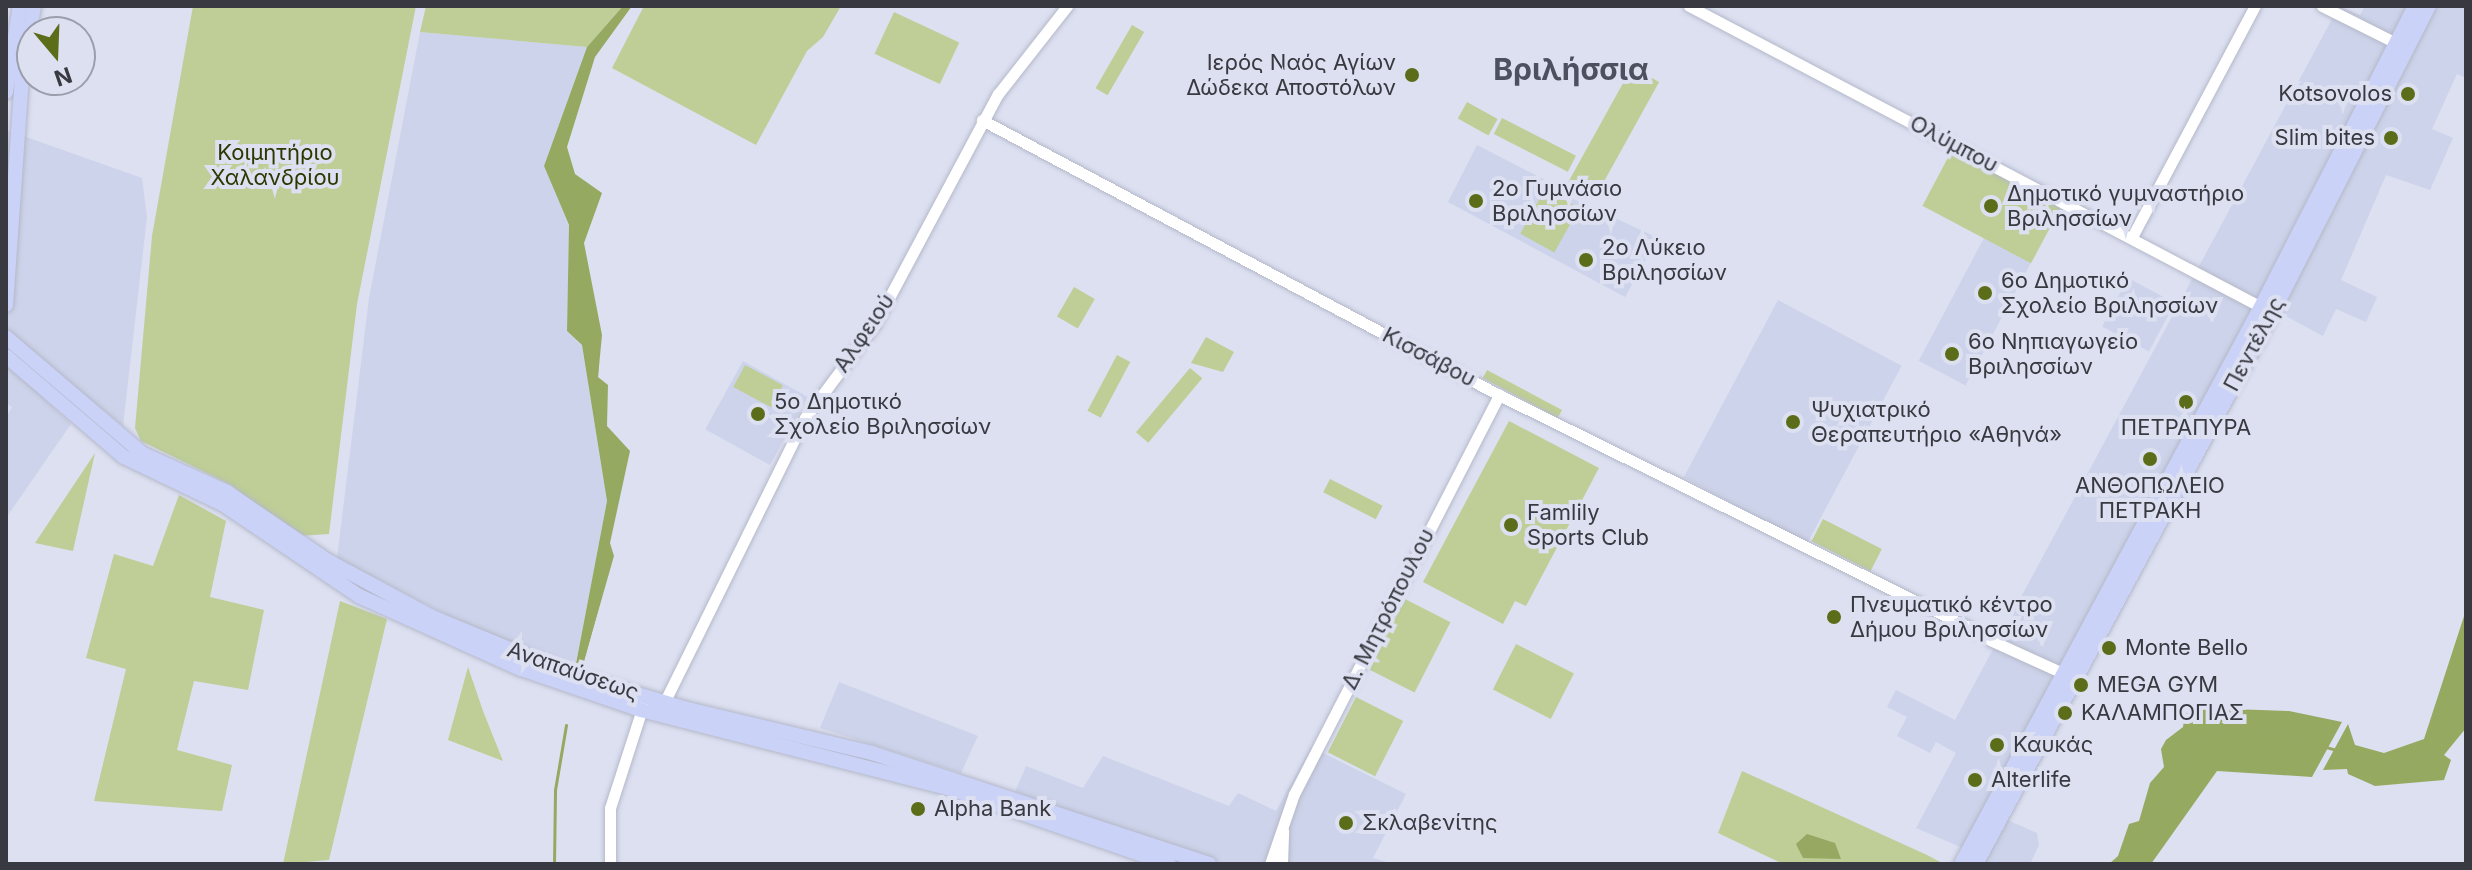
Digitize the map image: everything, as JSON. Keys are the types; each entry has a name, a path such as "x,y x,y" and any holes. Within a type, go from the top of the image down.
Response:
{"main road":[{"path":"6,92 20,6"},
{"path":"6,305 22,76 34,6"},
{"name":"Πεντέλης","path":"1961,864 2266,311 2399,46 2415,6"},
{"name":"Πεντέλης","path":"2399,46 2429,6"},
{"name":"Αναπαύσεως","path":"6,337 143,454 227,492 328,561 478,632 652,706 885,757 1209,864"},
{"name":"Αναπαύσεως","path":"6,356 114,450 224,505 359,596 521,669 889,770 1169,864"},
{"name":"Πεντέλης","path":"1976,864 2067,675"}],"street":[{"name":"Αλφειού","path":"610,864 610,808 631,746 777,469 820,394 875,324 982,122 1067,6"},
{"name":"Ολύμπου","path":"1689,6 2132,237 2266,311"},
{"path":"2132,237 2255,6"},
{"path":"2322,6 2399,46"},
{"name":"Κισσάβου","path":"982,122 1499,395 2067,675"},
{"name":"Δ. Μητρόπουλου","path":"1270,864 1298,785 1499,395"},
{"name":"Δ. Μητρόπουλου","path":"1282,864 1283,827"}],"shaded area":[{"path":"623,6 632,6 595,57 567,147 575,174 602,193 584,243 602,335 598,377 608,385 607,426 630,451 610,543 614,556 581,671 575,669 607,501 582,345 567,331 569,225 544,166 587,47"},
{"path":"2339,6 2360,15 2365,6 2466,6 2466,78 2457,74 2432,129 2453,138 2430,190 2386,175 2341,280 2377,297 2366,322 2336,309 2323,336 2259,302 1965,849 1916,828 1956,753 1936,742 1930,753 1897,736 1907,717 1887,707 1896,690 1955,720"},
{"path":"420,32 587,47 544,166 569,226 567,331 582,346 607,501 575,669 484,634 337,558 369,298"},
{"path":"6,130 142,178 147,217 123,426 6,331"},
{"path":"1477,145 1549,182 1552,189 1658,238 1625,297 1448,202"},
{"name":"6ο Δημοτικό Σχολείο Βριλησσίων","path":"1984,238 2031,263 1966,386 1919,361"},
{"path":"2128,278 2175,303 2149,351 2102,327"},
{"name":"Ψυχιατρικό Θεραπευτήριο «Αθηνά»","path":"1778,300 1902,366 1807,543 1684,477"},
{"name":"5ο Δημοτικό Σχολείο Βριλησσίων","path":"743,361 808,397 770,465 705,429"},
{"path":"6,363 71,424 6,518 6,417 12,407 6,403"},
{"path":"2466,610 2466,728 2444,755 2451,760 2444,780 2375,786 2348,774 2347,769 2323,770 2348,724 2355,745 2384,753 2424,739"},
{"path":"839,682 978,736 961,773 820,728"},
{"path":"2204,708 2289,711 2342,722 2312,777 2217,771 2151,864 2109,864 2118,856 2129,824 2139,821 2150,783 2164,767 2161,749 2166,740 2183,727 2185,714"},
{"path":"1311,747 1406,794 1373,858 1393,864 1225,864 1015,792 1026,766 1083,788 1103,756 1229,806 1238,793 1276,811"},
{"path":"2003,818 2037,833 2039,845 2030,864 1980,864"},
{"path":"1807,834 1835,843 1841,859 1803,858 1796,844"}],"green space":[{"name":"Κοιμητήριο Χαλανδρίου","path":"193,6 416,6 357,304 329,534 298,536 231,485 141,441 135,428 152,236"},
{"path":"426,6 623,6 587,47 420,32"},
{"path":"644,6 841,6 823,37 807,51 756,145 612,68"},
{"path":"894,12 959,42 940,84 875,54"},
{"path":"1132,25 1144,32 1108,95 1096,88"},
{"path":"1632,67 1659,82 1595,197 1568,182"},
{"path":"1467,102 1498,119 1488,136 1458,119"},
{"path":"1502,118 1576,156 1568,172 1494,134"},
{"name":"Δημοτικό γυμναστήριο Βριλησσίων","path":"1952,150 2061,208 2031,263 1922,206"},
{"path":"1545,189 1579,208 1554,253 1520,234"},
{"path":"1074,287 1095,299 1078,328 1057,316"},
{"path":"1206,337 1234,352 1223,372 1191,363"},
{"path":"1117,355 1130,362 1101,418 1087,411"},
{"path":"745,365 783,385 771,407 733,387"},
{"path":"1190,368 1202,378 1148,443 1136,432"},
{"path":"1487,370 1562,410 1558,418 1483,378"},
{"name":"Famlily Sports Club","path":"1509,421 1599,468 1526,606 1515,601 1503,624 1423,582"},
{"path":"95,453 73,551 35,543"},
{"path":"1330,479 1383,506 1376,519 1323,492"},
{"path":"179,495 226,521 210,597 264,610 248,690 194,681 177,750 232,765 222,811 94,801 126,669 86,658 114,554 153,566"},
{"path":"1823,519 1882,549 1870,571 1812,541"},
{"path":"1405,599 1450,622 1415,693 1369,669"},
{"path":"340,601 387,619 329,860 283,864"},
{"path":"1516,644 1574,674 1551,719 1493,689"},
{"path":"468,667 483,711 503,761 448,740"},
{"path":"1356,697 1403,721 1375,776 1328,752"},
{"path":"1742,771 1942,863 1783,864 1718,833"}],"waterway":[{"path":"580,668 604,581 606,536 623,467 595,406 598,325 570,285 578,217 558,140 591,55 628,6"},
{"path":"2133,864 2155,827 2179,761 2199,737 2228,727 2252,726 2364,758 2406,763 2431,753 2449,736 2466,678"},
{"path":"554,864 555,790 566,725"}],"place":[{"name":"Ιερός Ναός Αγίων Δώδεκα Αποστόλων","path":"1412,75"},
{"name":"Kotsovolos","path":"2408,94"},
{"name":"Slim bites","path":"2391,138"},
{"name":"2ο Γυμνάσιο Βριλησσίων","path":"1476,201"},
{"name":"Δημοτικό γυμναστήριο Βριλησσίων","path":"1991,206"},
{"name":"2ο Λύκειο Βριλησσίων","path":"1586,260"},
{"name":"6ο Δημοτικό Σχολείο Βριλησσίων","path":"1985,293"},
{"name":"6ο Νηπιαγωγείο Βριλησσίων","path":"1952,354"},
{"name":"ΠΕΤΡΑΠΥΡΑ","path":"2186,402"},
{"name":"5ο Δημοτικό Σχολείο Βριλησσίων","path":"758,414"},
{"name":"Ψυχιατρικό Θεραπευτήριο «Αθηνά»","path":"1793,422"},
{"name":"ΑΝΘΟΠΩΛΕΙΟ ΠΕΤΡΑΚΗ","path":"2150,459"},
{"name":"Famlily Sports Club","path":"1511,525"},
{"name":"Πνευματικό κέντρο Δήμου Βριλησσίων","path":"1834,617"},
{"name":"Monte Bello","path":"2109,648"},
{"name":"ΜEGA GYM","path":"2081,685"},
{"name":"ΚΑΛΑΜΠΟΓΙΑΣ","path":"2065,713"},
{"name":"Καυκάς","path":"1997,745"},
{"name":"Alterlife","path":"1975,780"},
{"name":"Alpha Bank","path":"918,809"},
{"name":"Σκλαβενίτης","path":"1346,823"}],"district":[{"name":"Βριλήσσια","path":"1571,69"}]}
